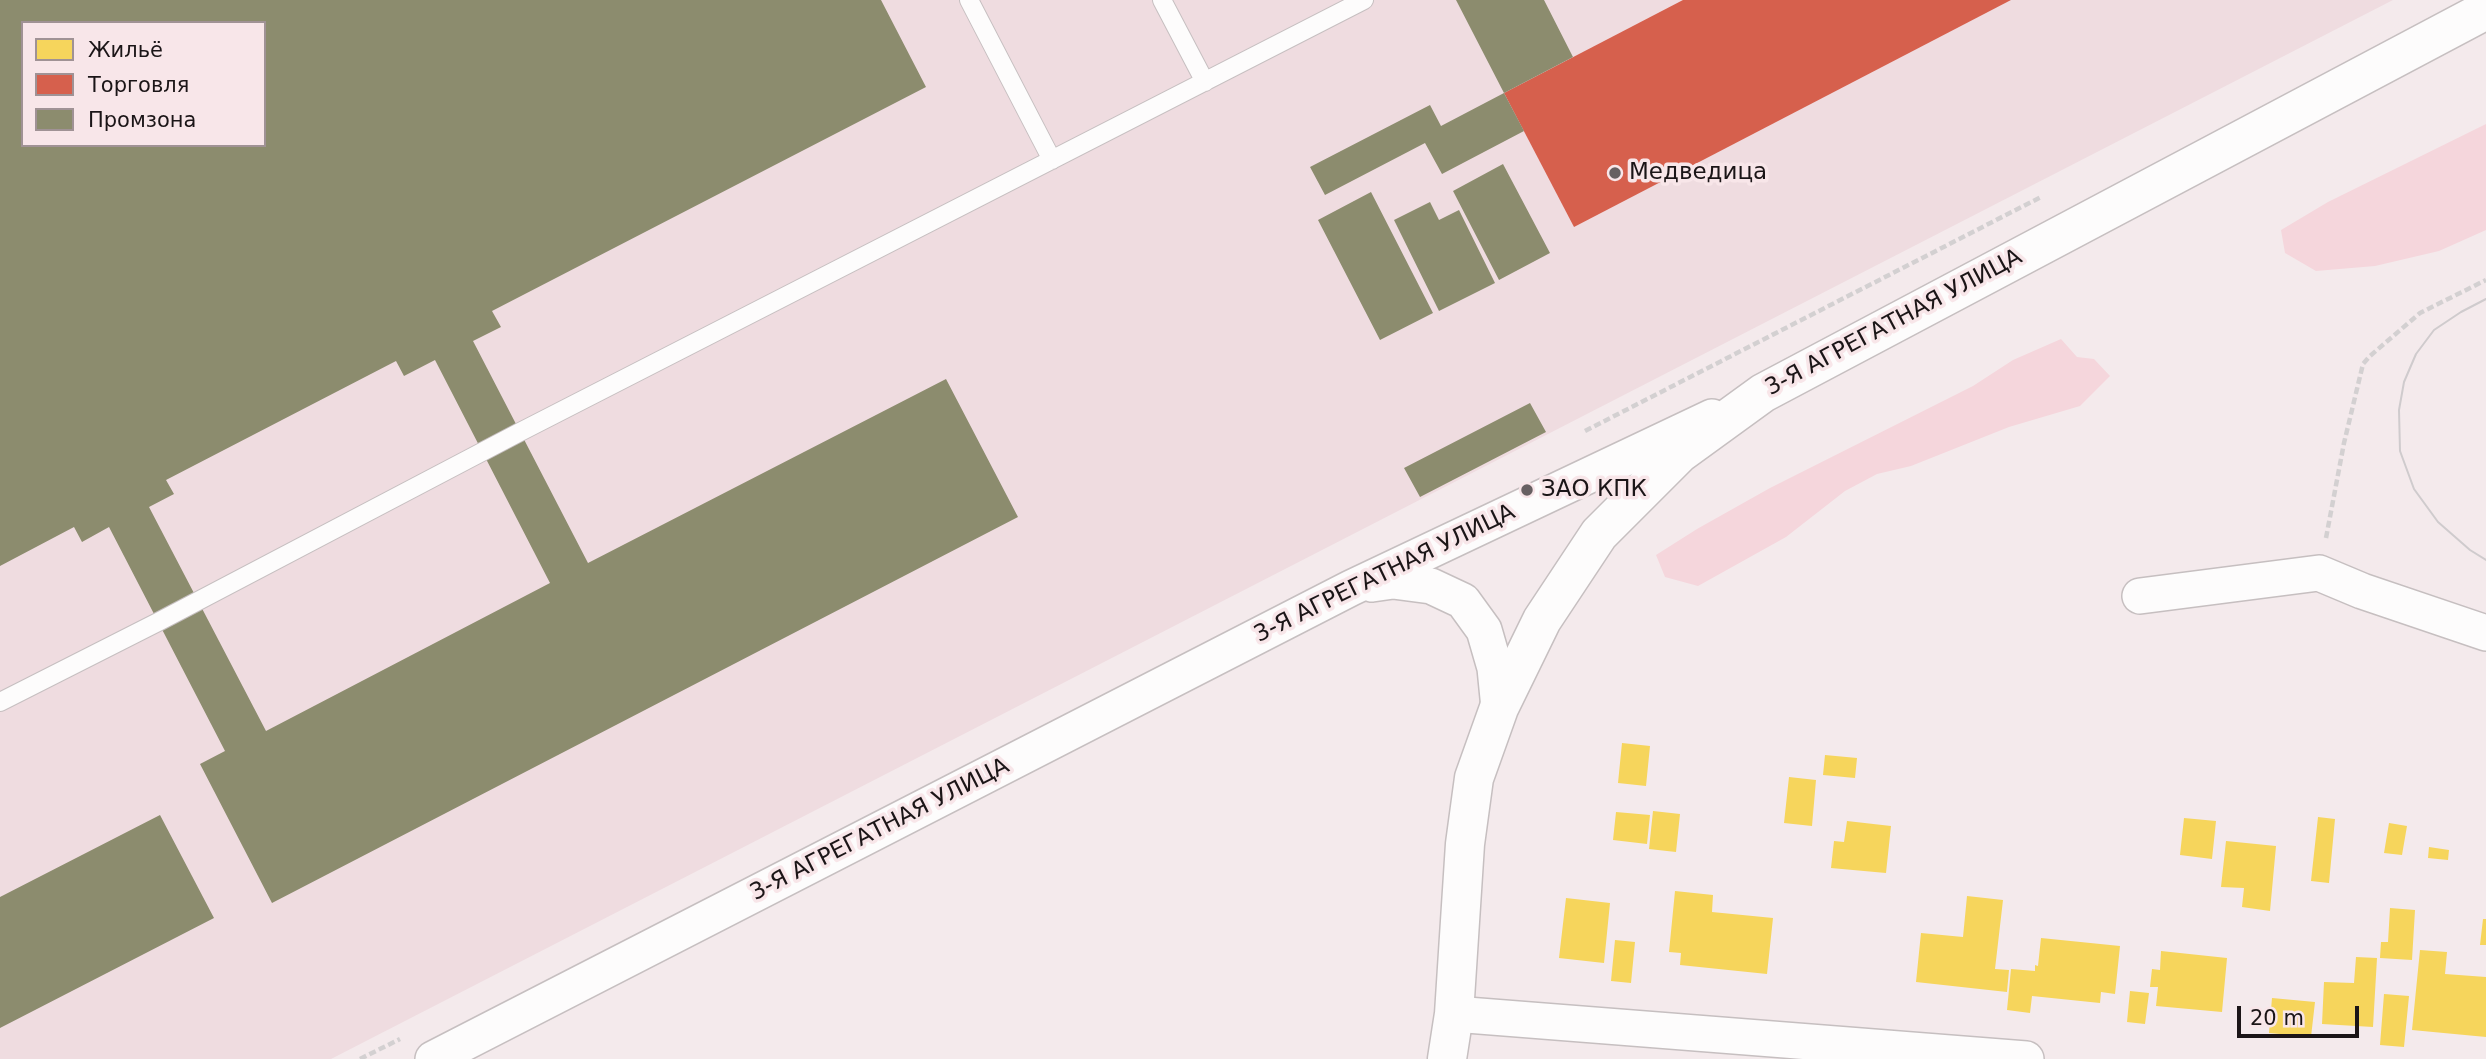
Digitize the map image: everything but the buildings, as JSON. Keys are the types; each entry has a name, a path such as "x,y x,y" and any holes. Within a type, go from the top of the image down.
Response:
{"street":[{"name":"3-Я АГРЕГАТНАЯ УЛИЦА","path":"433,1059 1351,588 1763,393 2486,10"},
{"path":"1447,1059 1454,1014 1465,844 1474,778 1499,708 1542,620 1599,534 1679,454 1763,393"},
{"path":"2140,596 2319,573 2362,591 2486,633"},
{"path":"1351,588 1393,580 1431,586 1463,601 1484,630 1495,668 1499,708"},
{"path":"1454,1014 1905,1054 2026,1059"}],"lane":[{"path":"969,0 1052,160"},
{"path":"1162,0 1205,82"},
{"path":"0,702 520,432 1364,0"}],"path":[{"path":"2319,573 2344,443 2363,365 2420,313 2486,280"}],"shaded area":[{"path":"0,0 2393,0 331,1059 0,1059"},
{"path":"2486,124 2486,230 2439,251 2375,266 2316,271 2285,253 2281,230 2328,202"},
{"path":"2061,339 2077,357 2094,359 2110,376 2080,406 2009,427 1911,466 1877,474 1845,491 1786,537 1698,586 1665,577 1656,555 1697,529 1770,488 1973,386 2013,360"}],"tram line":[{"path":"2486,299 2434,330 2416,354 2404,382 2399,410 2400,451 2414,489 2438,522 2486,560"}],"place":[{"name":"Медведица","path":"1615,173"},
{"name":"ЗАО КПК","path":"1527,490"}]}
